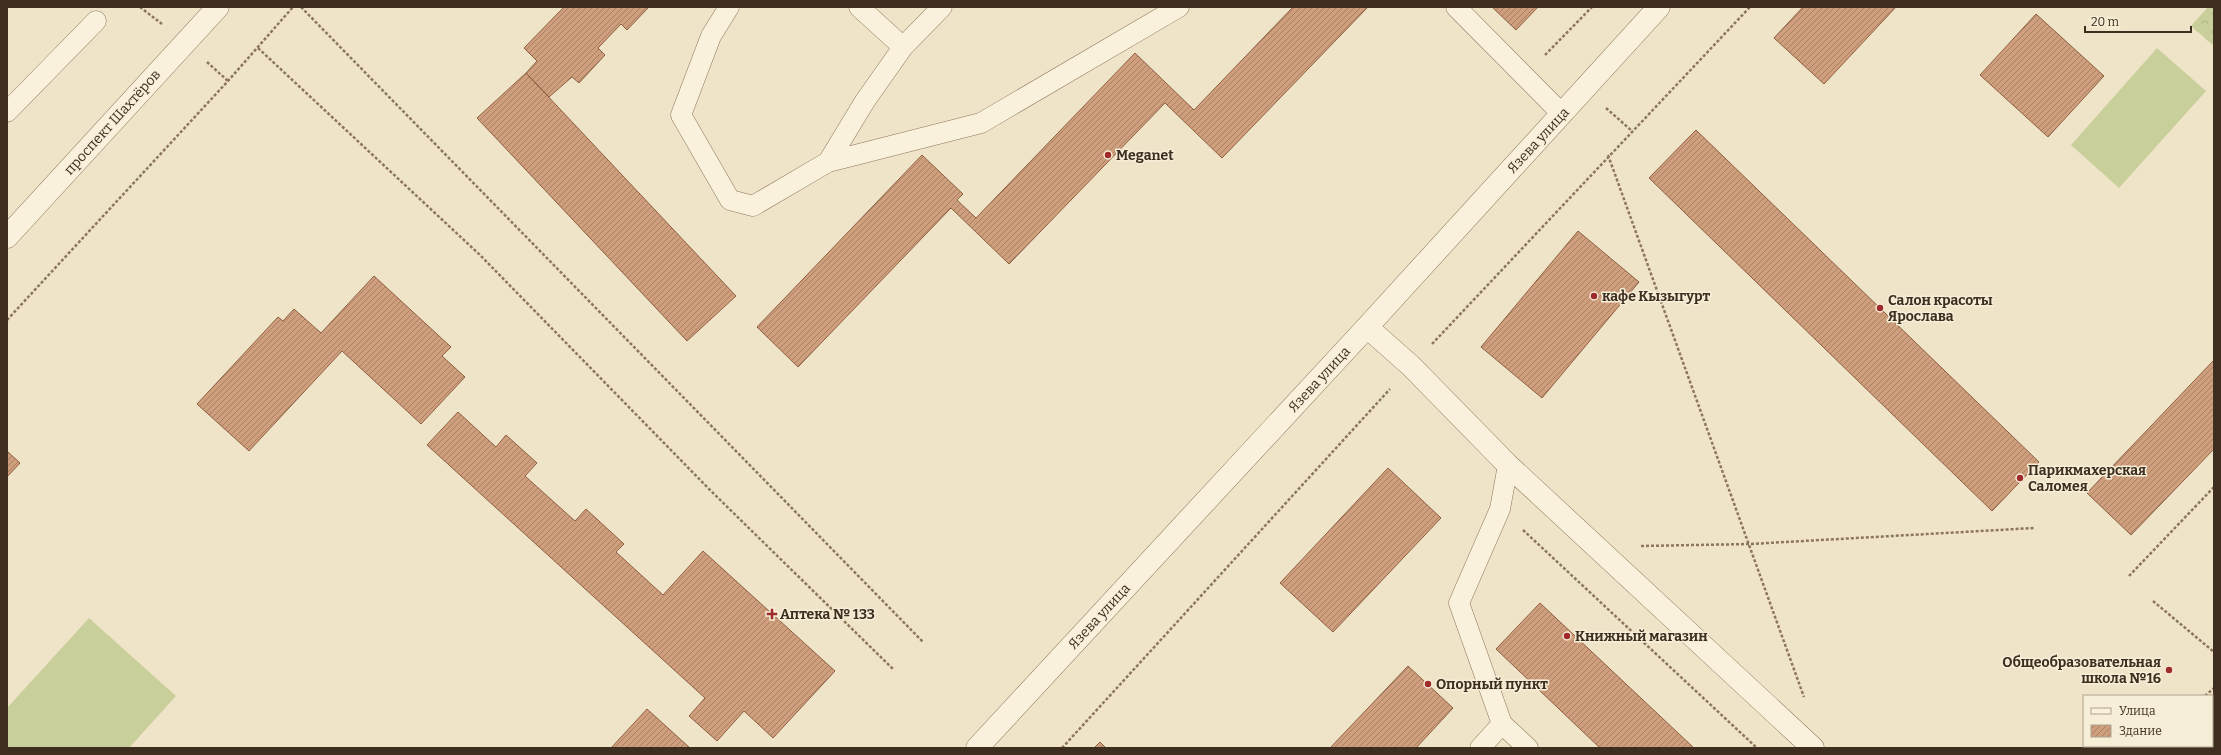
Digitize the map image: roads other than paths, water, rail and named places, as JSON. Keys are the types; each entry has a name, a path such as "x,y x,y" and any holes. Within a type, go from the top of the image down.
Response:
{"street":[{"name":"проспект Шахтёров","path":"7,238 218,7"},
{"name":"Язева улица","path":"976,748 1367,327 1659,7"},
{"path":"1367,327 1411,366 1508,465 1813,748"}],"lane":[{"path":"729,7 711,36 680,115 730,200 753,206 828,162 981,122 1179,7"},
{"path":"859,7 903,47"},
{"path":"828,162 865,101 903,47 942,7"},
{"path":"1456,7 1562,114"},
{"path":"7,112 96,21"},
{"path":"1508,465 1500,510 1459,603 1502,724 1528,748"},
{"path":"1480,748 1502,724"}],"place":[{"name":"Meganet","path":"1108,155"},
{"name":"кафе Кызыгурт","path":"1594,296"},
{"name":"Салон красоты Ярослава","path":"1880,308"},
{"name":"Парикмахерская Саломея","path":"2020,478"},
{"name":"Аптека № 133","path":"772,614"},
{"name":"Книжный магазин","path":"1567,636"},
{"name":"Общеобразовательная школа №16","path":"2169,670"},
{"name":"Опорный пункт","path":"1428,684"}]}
